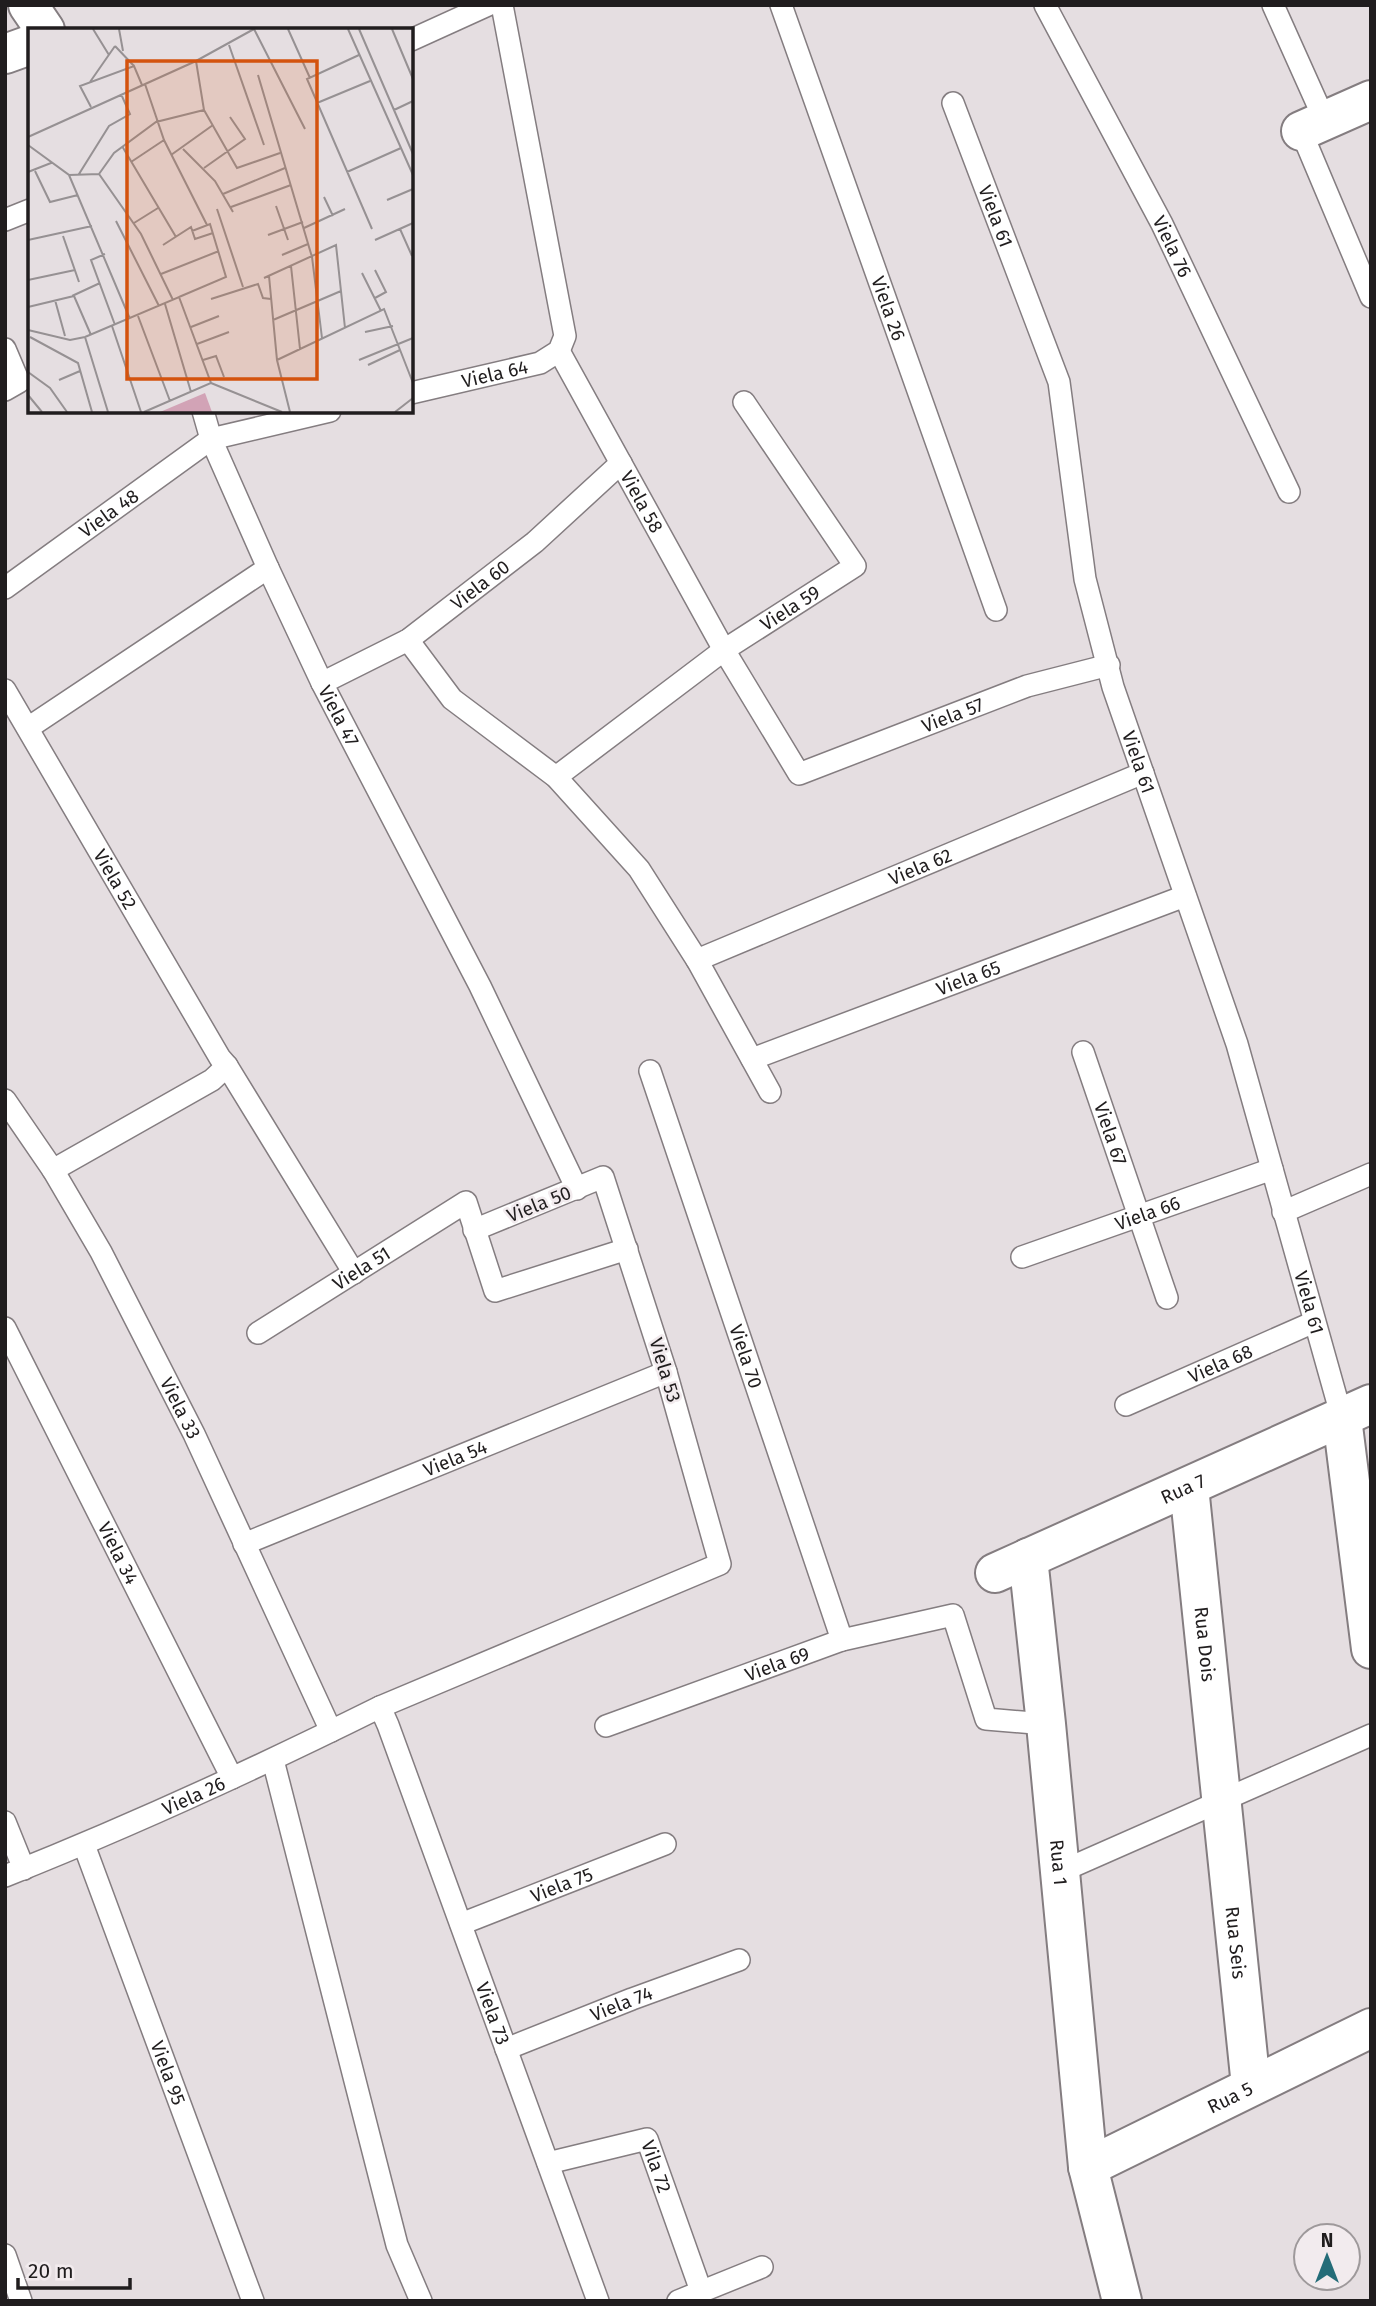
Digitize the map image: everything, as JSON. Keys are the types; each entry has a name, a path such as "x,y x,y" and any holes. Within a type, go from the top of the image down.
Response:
{"street":[{"path":"27,5 44,28"},
{"path":"5,54 28,46"},
{"path":"1313,126 1371,100"},
{"path":"1357,1411 1371,1649"},
{"name":"Rua 7","path":"1011,1566 1357,1411"},
{"name":"Rua Dois","path":"1189,1487 1222,1800"},
{"name":"Rua 1","path":"1011,1566 1046,1724 1088,2166 1122,2301"},
{"name":"Rua Seis","path":"1222,1800 1251,2085"},
{"name":"Rua 5","path":"1088,2166 1371,2028"}],"lane":[{"path":"413,39 488,5"},
{"name":"Viela 58","path":"502,5 562,344 621,463 724,650 799,774"},
{"name":"Viela 26","path":"781,5 996,610"},
{"name":"Viela 76","path":"1045,5 1162,224 1289,492"},
{"path":"1273,5 1371,297"},
{"name":"Viela 61","path":"953,103 1059,382 1085,579 1113,687 1237,1044 1314,1322 1357,1411"},
{"path":"5,220 28,211"},
{"name":"Viela 64","path":"413,393 540,363 562,344"},
{"path":"5,349 19,382 5,390"},
{"name":"Viela 59","path":"556,777 724,650 855,566 744,401"},
{"name":"Viela 47","path":"203,413 211,439 268,568 322,683 480,986 577,1189"},
{"path":"211,439 322,413"},
{"name":"Viela 48","path":"5,588 211,439"},
{"name":"Viela 60","path":"322,683 408,640 535,542 621,463"},
{"path":"27,728 268,568"},
{"path":"408,640 452,699 556,777 639,869 696,960 770,1092"},
{"name":"Viela 57","path":"799,774 1027,686 1109,665"},
{"name":"Viela 52","path":"5,690 213,1047 228,1066 354,1273"},
{"name":"Viela 62","path":"696,960 1143,773"},
{"name":"Viela 65","path":"752,1059 1185,896"},
{"name":"Viela 67","path":"1083,1052 1167,1298"},
{"path":"53,1170 212,1080 228,1066"},
{"name":"Viela 70","path":"650,1071 842,1640"},
{"name":"Viela 33","path":"5,1100 53,1170 108,1264 194,1434 331,1731"},
{"name":"Viela 66","path":"1023,1257 1272,1169"},
{"path":"1283,1212 1371,1174"},
{"name":"Viela 50","path":"474,1230 603,1177"},
{"name":"Viela 53","path":"603,1177 666,1372 720,1564"},
{"name":"Viela 51","path":"258,1334 466,1202 474,1230"},
{"path":"474,1230 495,1291 627,1249"},
{"name":"Viela 68","path":"1126,1405 1314,1322"},
{"name":"Viela 34","path":"5,1328 232,1778"},
{"name":"Viela 54","path":"244,1544 666,1372"},
{"name":"Viela 26","path":"14,1872 84,1845 331,1731 384,1716 720,1564"},
{"name":"Viela 69","path":"606,1727 842,1640 953,1615 986,1719 1046,1724"},
{"name":"Viela 73","path":"384,1716 598,2301"},
{"path":"1060,1872 1371,1735"},
{"path":"273,1760 397,2245 421,2301"},
{"path":"5,1822 14,1872"},
{"name":"Viela 75","path":"461,1924 665,1844"},
{"name":"Viela 95","path":"84,1845 253,2301"},
{"name":"Viela 74","path":"506,2049 738,1960"},
{"name":"Vila 72","path":"548,2163 647,2139 701,2291"},
{"path":"5,2255 21,2301"},
{"path":"678,2301 762,2267"}]}
